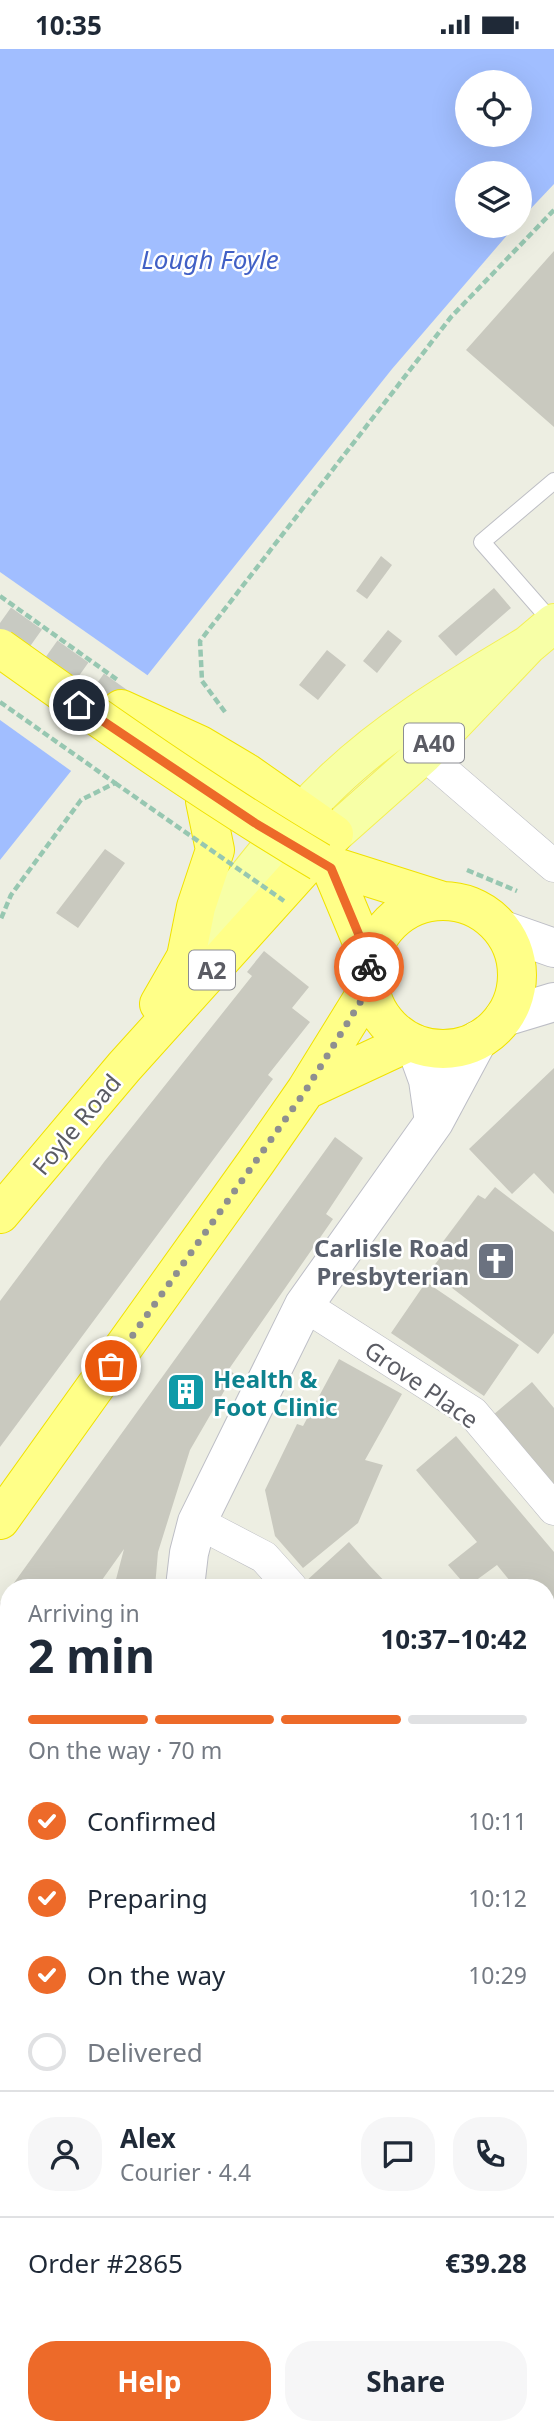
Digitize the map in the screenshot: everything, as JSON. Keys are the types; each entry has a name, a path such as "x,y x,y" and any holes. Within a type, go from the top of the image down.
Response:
{"highway":[{"path":"0,648 314,868"},
{"path":"303,811 200,745 121,709 183,783 269,851 314,868 440,900 464,903 486,914 503,930 514,952 518,976 514,997 491,1028 448,1049 412,1043 392,1030 376,1009 369,974 314,868 303,811"},
{"path":"186,957 196,907 215,850 205,801"},
{"name":"Foyle Road","path":"0,1214 124,1067 314,868"},
{"path":"0,1520 306,1090 369,974 379,935 396,916 417,905 440,900"},
{"name":"Foyle Road","path":"124,1067 186,957"},
{"path":"306,1090 412,1043"}],"main road":[{"name":"Foyle Road","path":"314,868 545,630"},
{"name":"Foyle Road","path":"186,957 269,851 333,781 441,697 545,630"},
{"path":"247,773 287,781 333,781"}],"street":[{"path":"424,754 554,866"},
{"path":"503,930 554,948"},
{"path":"186,1579 197,1523 304,1305 434,1122 491,1028 554,1003"},
{"path":"412,1043 428,1080 434,1122"},
{"name":"Grove Place","path":"304,1305 474,1413 554,1509"},
{"path":"197,1523 264,1557 284,1579"}],"lane":[{"path":"545,630 482,542 554,481"}],"path":[{"path":"227,715 202,681 200,641 451,317 554,210"},
{"path":"0,596 123,684"},
{"path":"0,702 115,783 314,868"},
{"path":"0,921 11,895 81,800 115,783"}],"water":[{"name":"Lough Foyle","path":"0,49 554,49 554,184 532,207 532,161 455,161 455,238 505,238 392,369 0,860"}],"pier":[{"path":"0,572 150,677 74,773 0,720"}],"building":[{"path":"554,251 554,427 466,350"},
{"path":"381,556 392,565 367,599 356,591"},
{"path":"494,588 511,608 456,656 438,636"},
{"path":"388,630 402,641 377,673 363,661"},
{"path":"327,650 346,665 318,700 299,685"},
{"path":"105,849 125,863 78,928 56,913"},
{"path":"264,951 309,987 292,1008 310,1022 268,1075 273,1079 0,1447 0,1301 104,1162 252,976 247,972"},
{"path":"554,1068 554,1194 534,1173 512,1194 469,1149"},
{"path":"335,1137 363,1158 326,1214 333,1219 229,1369 234,1374 190,1450 158,1552 156,1579 116,1579 124,1549 103,1579 17,1579"},
{"name":"Carlisle Road Presbyterian","path":"495,1187 554,1232 554,1333 538,1354 430,1271 445,1251 439,1247 478,1195 485,1199"},
{"path":"426,1282 519,1345 484,1396 391,1333"},
{"path":"339,1359 402,1394 365,1460 383,1465 358,1523 303,1568 275,1536 265,1490 297,1424 303,1426"},
{"path":"532,1382 554,1408 554,1488 493,1415"},
{"path":"456,1436 554,1552 554,1579 508,1579 497,1565 478,1579 460,1579 448,1565 477,1542 416,1470"},
{"path":"349,1542 382,1579 308,1579"}],"tunnel":[{"path":"0,623 121,709"}],"way so far":[{"path":"111,1366 306,1090 369,988 369,967"}],"place":[{"name":"Carlisle Road Presbyterian","path":"496,1261"},
{"name":"Health & Foot Clinic","path":"186,1392"}],"route":[{"path":"79,705 255,823 331,868 369,959 369,967"}]}
